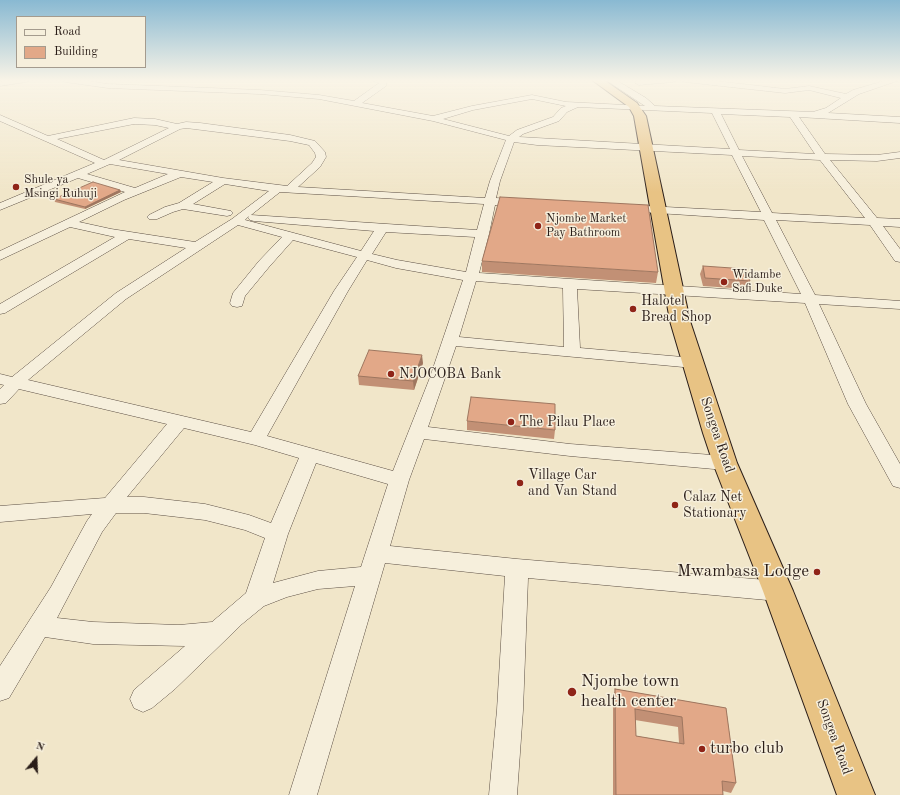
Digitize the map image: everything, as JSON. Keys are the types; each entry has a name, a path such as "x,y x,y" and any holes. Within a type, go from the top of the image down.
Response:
{"highway":[{"name":"Songea Road","path":"640,117 648,148 663,242 673,291 725,463 778,591 856,795"}],"street":[{"path":"420,117 511,139 544,142 822,157 877,158 900,155"},
{"path":"433,120 442,117"},
{"path":"303,795 399,480 437,380 471,277 503,158 511,139 520,132 557,117"},
{"path":"718,117 810,299 857,404 900,481"},
{"path":"794,117 822,157 874,222 900,258"},
{"path":"850,117 900,120"},
{"path":"0,118 106,162 223,181 284,189 533,204"},
{"path":"0,399 8,381 121,296 196,246 235,217 309,173 321,157 320,152 312,143 290,138 200,126 177,127 155,122 134,121 46,138"},
{"path":"0,207 106,162 177,127"},
{"path":"0,256 134,191 181,173"},
{"path":"77,174 134,191"},
{"path":"153,217 169,209 183,206 223,181"},
{"path":"183,206 235,217 290,236 416,269 471,277 900,305"},
{"path":"614,207 768,217 898,223"},
{"path":"235,217 483,234"},
{"path":"68,223 111,233 196,246"},
{"path":"256,439 341,291 382,228"},
{"path":"0,310 127,235"},
{"path":"237,303 238,296 264,264 290,236"},
{"path":"570,284 572,351"},
{"path":"449,341 694,363"},
{"path":"8,381 256,439 399,480"},
{"path":"0,689 59,594 94,527 109,505 180,421"},
{"path":"417,432 570,450 725,463"},
{"path":"256,600 278,534 310,454"},
{"path":"0,514 109,505 144,505 205,512 249,523 278,534"},
{"path":"377,552 516,568 778,591"},
{"path":"503,795 510,710 516,568"},
{"path":"143,699 166,680 217,632 256,600 284,588 318,580 370,576"},
{"path":"39,626 93,632 142,635 179,636 217,632"}],"building":[{"path":"93,182 120,190 85,207 54,199"},
{"path":"500,197 648,205 658,272 482,261"},
{"path":"703,266 746,269 750,281 705,278"},
{"name":"NJOCOBA Bank","path":"369,350 422,355 413,381 358,376"},
{"name":"The Pilau Place","path":"471,397 555,404 555,430 467,421"},
{"name":"turbo club","path":"615,689 726,708 736,783 722,781 723,795 616,795","holes":["635,709 682,717 684,744 636,736"]}],"place":[{"name":"Shule ya Msingi Ruhuji","path":"16,187"},
{"name":"Njombe Market Pay Bathroom","path":"538,226"},
{"name":"Widambe Safi Duke","path":"724,282"},
{"name":"Halotel Bread Shop","path":"633,309"},
{"name":"NJOCOBA Bank","path":"391,374"},
{"name":"The Pilau Place","path":"511,422"},
{"name":"Village Car and Van Stand","path":"520,483"},
{"name":"Calaz Net Stationary","path":"675,505"},
{"name":"Mwambasa Lodge","path":"817,572"},
{"name":"Njombe town health center","path":"572,692"},
{"name":"turbo club","path":"702,749"}]}
